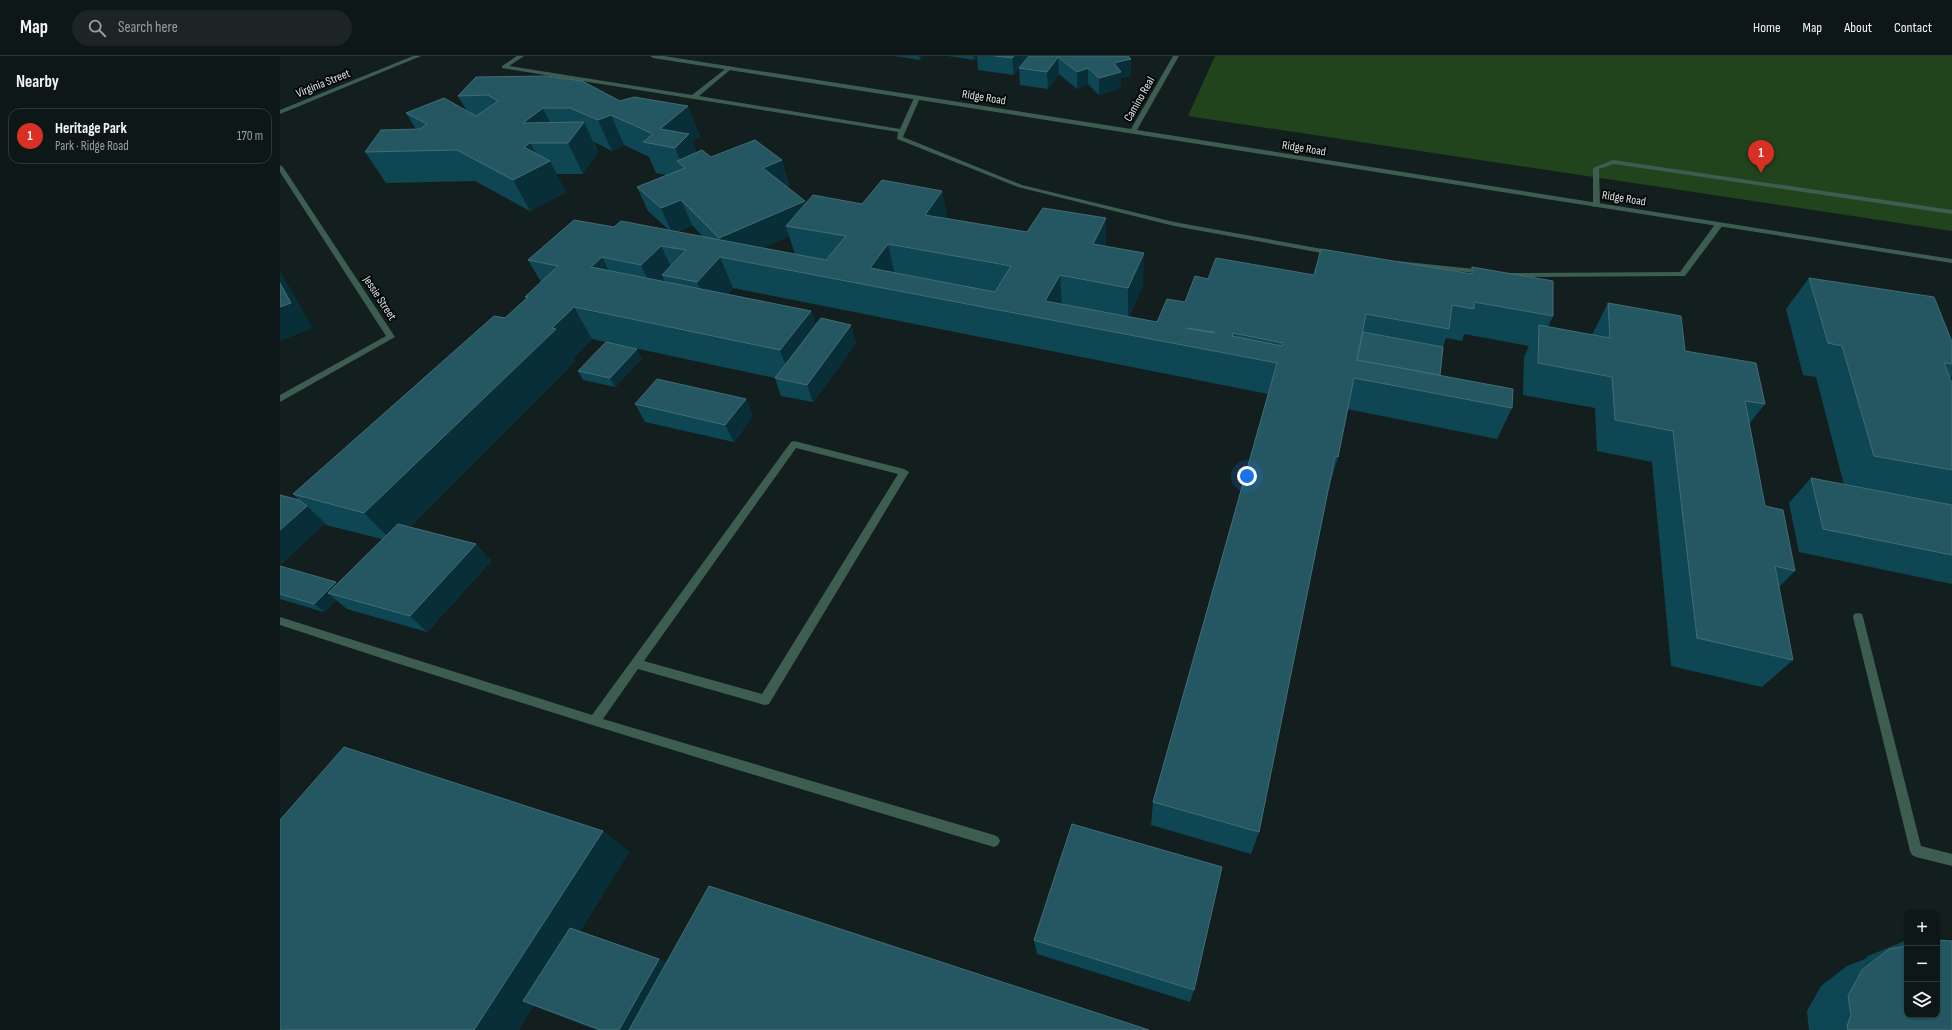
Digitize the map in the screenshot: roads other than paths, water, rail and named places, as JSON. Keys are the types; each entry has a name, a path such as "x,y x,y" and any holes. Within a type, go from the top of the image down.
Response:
{"street":[{"name":"Virginia Street","path":"280,112 418,56"},
{"path":"521,56 504,67 902,132"},
{"name":"Ridge Road","path":"653,56 1952,261"},
{"name":"Camino Real","path":"1133,132 1176,56"},
{"path":"693,98 729,68"},
{"path":"917,98 899,138 1020,186 1174,224 1338,254"},
{"path":"1596,205 1596,168 1613,162 1952,212"},
{"name":"Jessie Street","path":"280,167 391,337 280,399"},
{"path":"1506,274 1521,276 1682,274 1719,225"},
{"path":"1392,262 1491,273"},
{"path":"595,721 794,444 904,472 765,700 636,664"},
{"path":"1858,618 1916,851 1952,860"},
{"path":"280,621 399,661 750,770 994,841"}],"place":[{"name":"Heritage Park","path":"1761,173"}]}
